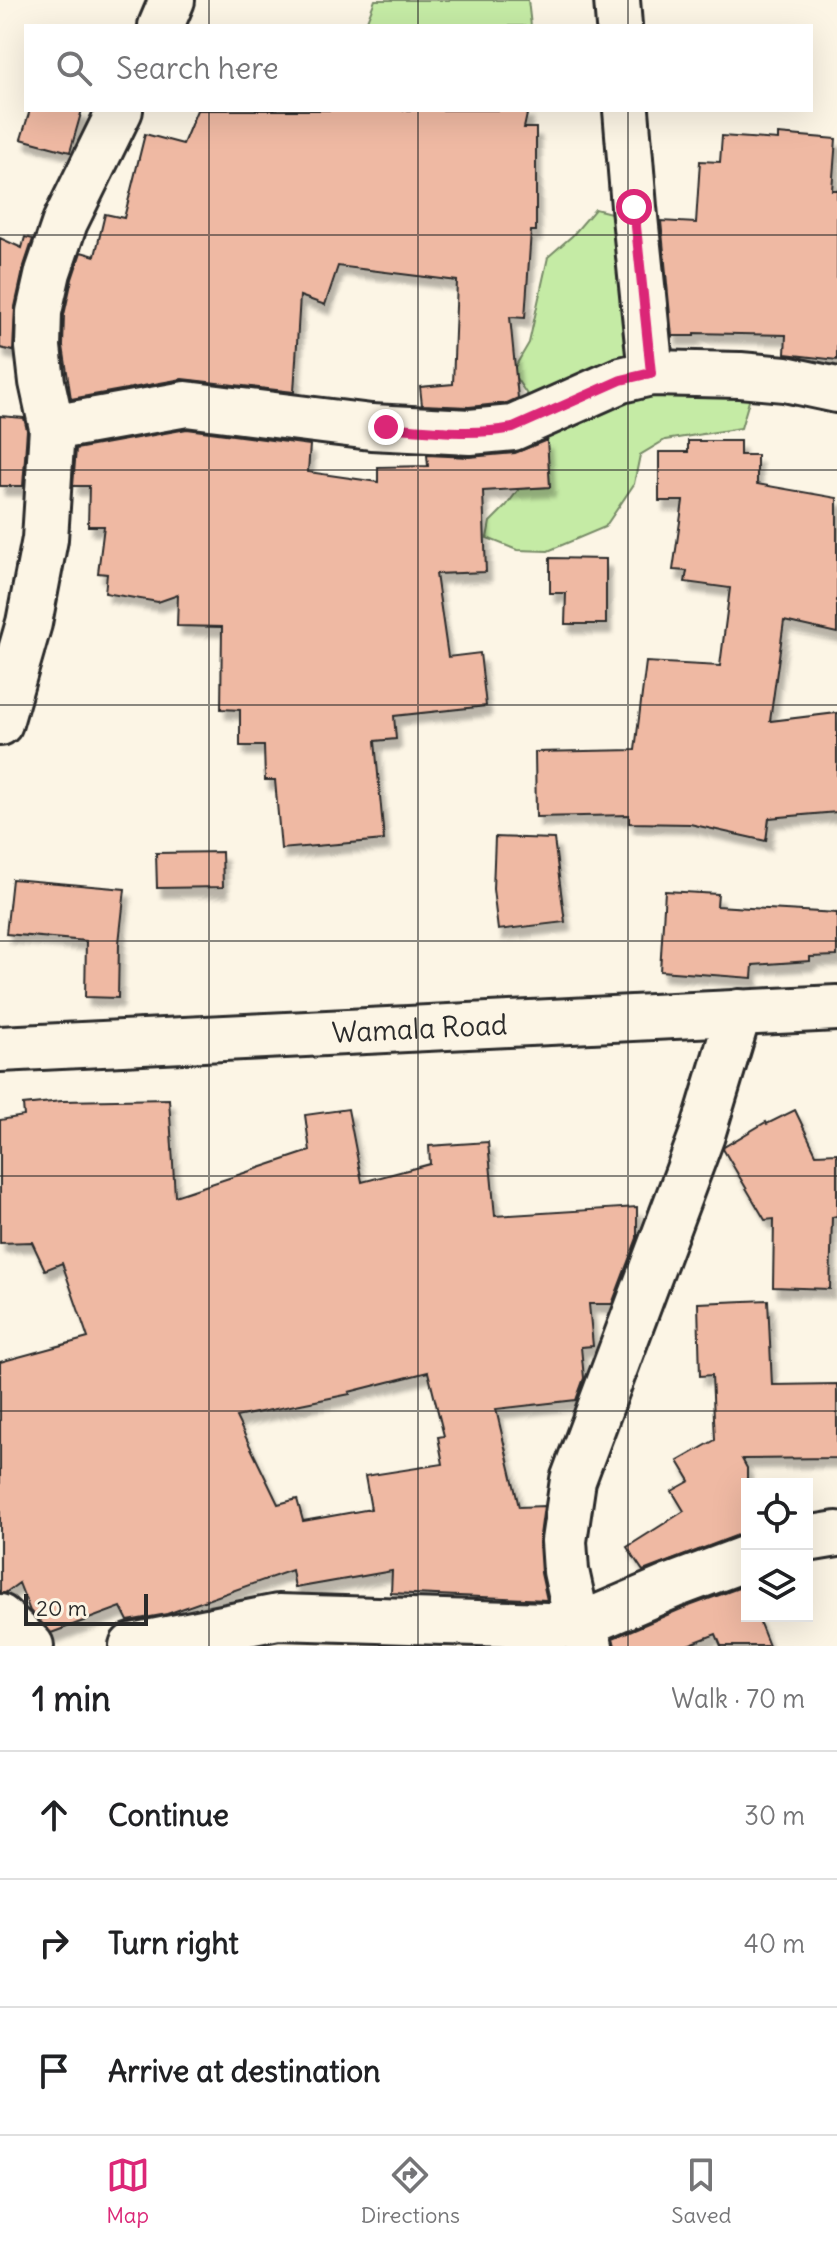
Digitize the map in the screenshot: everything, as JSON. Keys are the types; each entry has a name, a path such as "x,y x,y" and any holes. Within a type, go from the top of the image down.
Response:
{"street":[{"path":"162,24 172,0"},
{"path":"617,0 619,24"},
{"path":"0,723 29,623 45,539 52,428 38,347 39,312 48,272 65,222 119,112"},
{"path":"626,112 651,373"},
{"path":"52,428 186,404 371,427 496,431 513,428 621,380 651,373 770,378 837,390"},
{"name":"Wamala Road","path":"0,1049 837,1008"},
{"path":"584,1636 566,1571 564,1541 573,1480 702,1135 739,1012"},
{"path":"813,1538 837,1534"},
{"path":"132,1646 278,1617 584,1636 741,1561"},
{"path":"0,1617 31,1646"}],"green space":[{"path":"375,0 528,0 531,24 366,24"},
{"path":"595,209 623,216 634,341 604,386 752,391 741,428 665,440 640,455 634,484 605,527 548,551 517,550 487,538 490,522 519,489 550,487 543,413 512,372 529,343 548,257 572,236"}],"building":[{"path":"29,112 81,112 70,152 21,139"},
{"path":"196,112 528,112 524,128 536,128 536,231 531,231 525,318 510,317 518,398 507,403 469,407 422,405 420,387 453,384 457,281 338,266 325,305 300,296 294,392 182,379 71,399 63,346 64,315 81,252 95,256 105,214 124,218 145,134 183,144"},
{"path":"778,134 836,139 832,190 837,190 837,360 785,354 786,335 694,333 694,336 672,336 661,221 696,223 700,161 720,162 722,136 778,140"},
{"path":"25,237 33,239 15,307 13,351 0,348 0,238 22,248"},
{"path":"0,416 24,418 27,430 23,486 0,486"},
{"path":"187,429 310,445 308,472 378,482 378,467 428,466 427,455 469,457 515,453 547,440 550,487 483,491 486,572 436,574 448,657 480,653 486,706 394,716 396,739 375,741 384,840 281,849 275,780 265,780 264,746 240,746 240,710 221,709 222,627 177,626 178,595 158,602 105,593 107,574 98,573 104,526 88,526 89,486 73,486 76,449"},
{"path":"688,441 740,441 740,455 757,455 757,484 837,498 837,633 784,621 770,721 837,713 837,812 769,818 766,841 690,824 629,823 629,815 536,817 535,752 635,750 646,662 720,666 730,588 685,582 687,571 673,570 683,501 659,501 659,452 688,452"},
{"path":"550,558 606,559 606,624 565,624 566,593 550,593"},
{"path":"495,837 554,839 565,922 498,930 493,889"},
{"path":"222,852 223,887 157,888 156,853"},
{"path":"12,879 125,889 119,943 118,998 85,997 86,941 6,934"},
{"path":"665,891 718,894 717,906 837,913 837,956 753,965 752,978 660,971"},
{"path":"169,1099 175,1196 310,1151 305,1115 348,1109 362,1182 430,1164 429,1146 488,1142 495,1216 637,1207 637,1238 612,1304 589,1304 593,1346 581,1347 584,1378 576,1400 496,1409 519,1507 544,1506 539,1543 547,1600 391,1593 392,1571 295,1588 292,1570 167,1614 128,1621 121,1607 51,1633 30,1611 19,1583 0,1593 0,1362 88,1338 62,1263 45,1270 32,1242 0,1243 0,1120 24,1116 23,1105","holes":["428,1372 444,1436 438,1437 443,1464 365,1476 371,1509 303,1521 297,1499 278,1504 236,1417 350,1394"]},
{"path":"795,1110 816,1154 837,1153 837,1216 832,1217 830,1289 773,1287 774,1219 765,1220 723,1149 766,1122"},
{"path":"768,1300 772,1385 837,1384 837,1458 742,1459 747,1468 747,1478 741,1478 741,1535 643,1571 627,1547 684,1511 672,1491 690,1481 678,1461 715,1440 712,1375 700,1376 698,1303"},
{"path":"741,1587 741,1622 759,1622 769,1646 721,1646 716,1634 685,1646 615,1646 613,1638"}],"route":[{"path":"386,427 470,432 513,428 621,380 651,373 634,207"}]}
